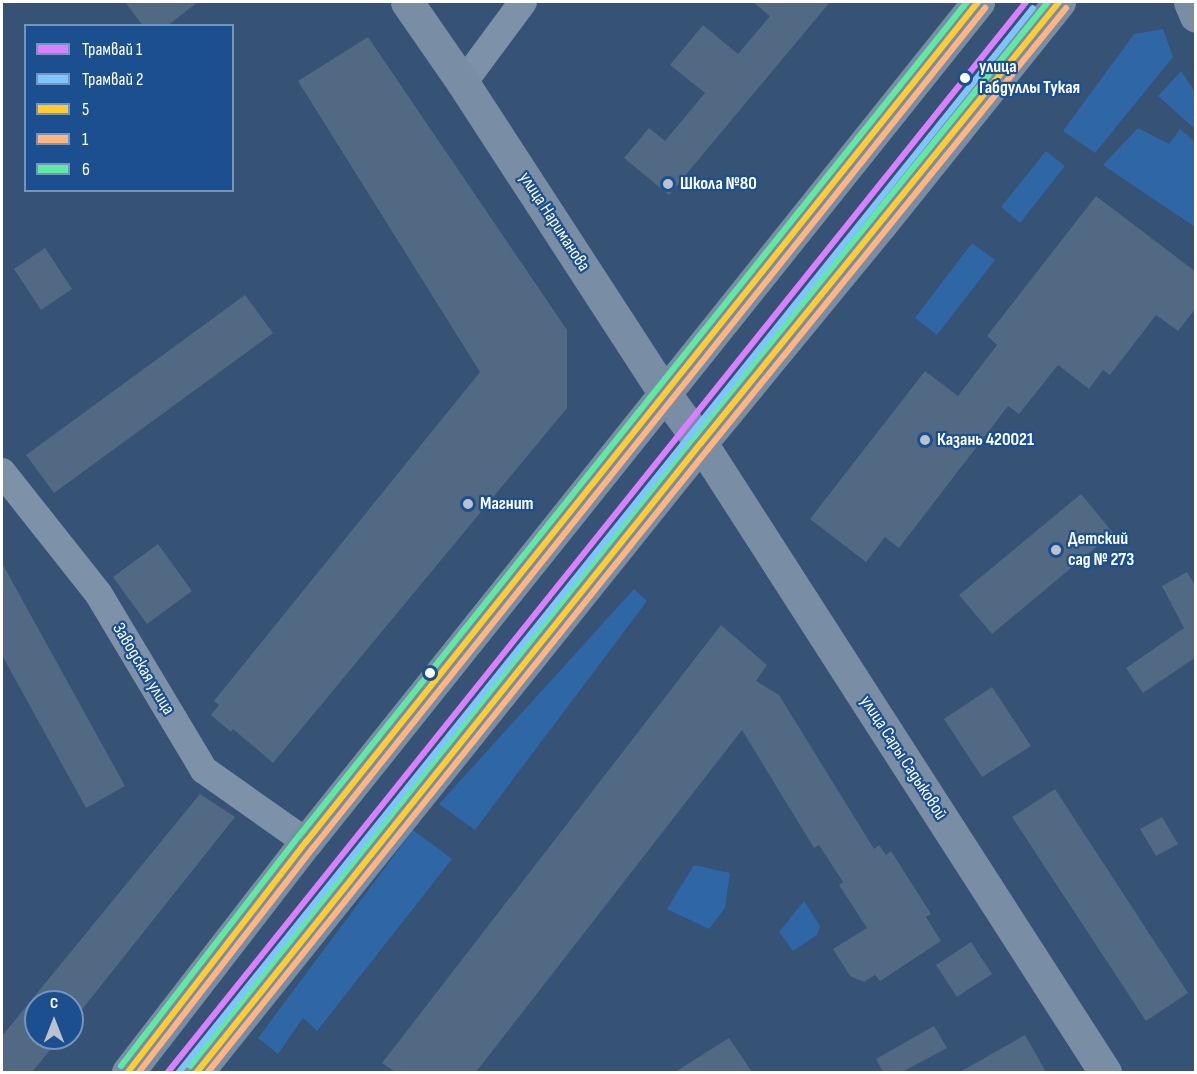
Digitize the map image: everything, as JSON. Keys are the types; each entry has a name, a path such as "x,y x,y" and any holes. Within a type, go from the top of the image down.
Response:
{"main road":[{"name":"улица Нариманова","path":"407,2 463,83 665,394 701,443"},
{"path":"128,1072 306,842 978,2"},
{"path":"197,1072 701,443 1059,2"},
{"path":"1190,2 1196,16"},
{"name":"улица Сары Садыковой","path":"701,443 1106,1072"}],"street":[{"path":"463,83 523,2"},
{"name":"Заводская улица","path":"2,472 98,593 204,770 306,842"}],"shaded area":[{"path":"1163,29 1173,57 1095,153 1063,131 1134,34"},
{"path":"1181,71 1195,92 1195,129 1158,96"},
{"path":"1138,128 1169,144 1180,129 1195,142 1195,227 1103,165"},
{"path":"1046,151 1065,166 1020,223 1001,207"},
{"path":"972,243 995,260 937,335 915,318"},
{"path":"634,589 647,601 475,830 439,804"},
{"path":"413,830 452,859 317,1031 303,1018 278,1054 258,1038"},
{"path":"694,865 730,873 725,908 709,929 667,909"},
{"path":"804,901 820,926 817,935 793,951 779,932"}],"building":[{"path":"125,2 198,2 170,24 142,24"},
{"path":"753,2 830,2 669,195 624,158 649,128 665,141 705,93 670,65 703,25 738,54 770,16"},
{"path":"368,37 567,330 567,408 273,763 233,729 231,732 211,715 219,705 214,701 480,372 298,81"},
{"path":"1096,196 1196,272 1196,308 1178,331 1156,315 1110,375 1103,370 1089,389 1058,365 1019,414 1008,406 899,548 885,537 866,562 810,519 925,371 958,396 997,345 987,336"},
{"path":"45,248 72,289 41,310 14,269"},
{"path":"245,295 273,333 54,493 26,455"},
{"path":"1081,494 1113,533 992,634 959,595"},
{"path":"158,544 192,591 147,624 113,577"},
{"path":"2,563 125,786 86,808 2,655"},
{"path":"1187,572 1196,587 1196,657 1143,693 1126,668 1184,628 1162,586"},
{"path":"721,625 767,665 756,681 779,695 874,849 879,845 886,855 891,851 931,914 926,917 941,941 880,981 875,975 864,982 850,976 833,949 867,928 839,885 843,882 819,845 814,848 742,730 476,1072 395,1072 382,1063"},
{"path":"992,687 1031,746 982,777 944,719"},
{"path":"1055,789 1188,993 1146,1021 1012,817"},
{"path":"200,794 235,817 84,1007 84,990 40,990"},
{"path":"1162,817 1178,844 1156,856 1140,829"},
{"path":"971,942 992,974 957,997 936,965"},
{"path":"24,1009 24,1050 50,1050 32,1072 2,1072 2,1036"},
{"path":"934,1026 947,1048 902,1072 883,1072 876,1059"},
{"path":"1025,1035 1046,1072 960,1072"},
{"path":"729,1038 752,1072 675,1072"}],"tram line":[{"name":"1","path":"168,1072 1026,2"},
{"name":"2","path":"179,1072 1033,8"}],"transit line":[{"name":"6","path":"121,1066 299,836 967,2"},
{"name":"5","path":"128,1072 306,842 978,2"},
{"name":"6","path":"190,1066 694,437 1048,2"},
{"name":"5","path":"197,1072 701,443 1059,2"},
{"name":"1","path":"139,1072 313,848 985,8"},
{"name":"1","path":"208,1072 708,449 1066,8"}],"place":[{"name":"улица Габдуллы Тукая","path":"965,78"},
{"name":"Школа №80","path":"668,184"},
{"name":"Казань 420021","path":"925,440"},
{"name":"Магнит","path":"468,504"},
{"name":"Детский сад № 273","path":"1056,550"}]}
